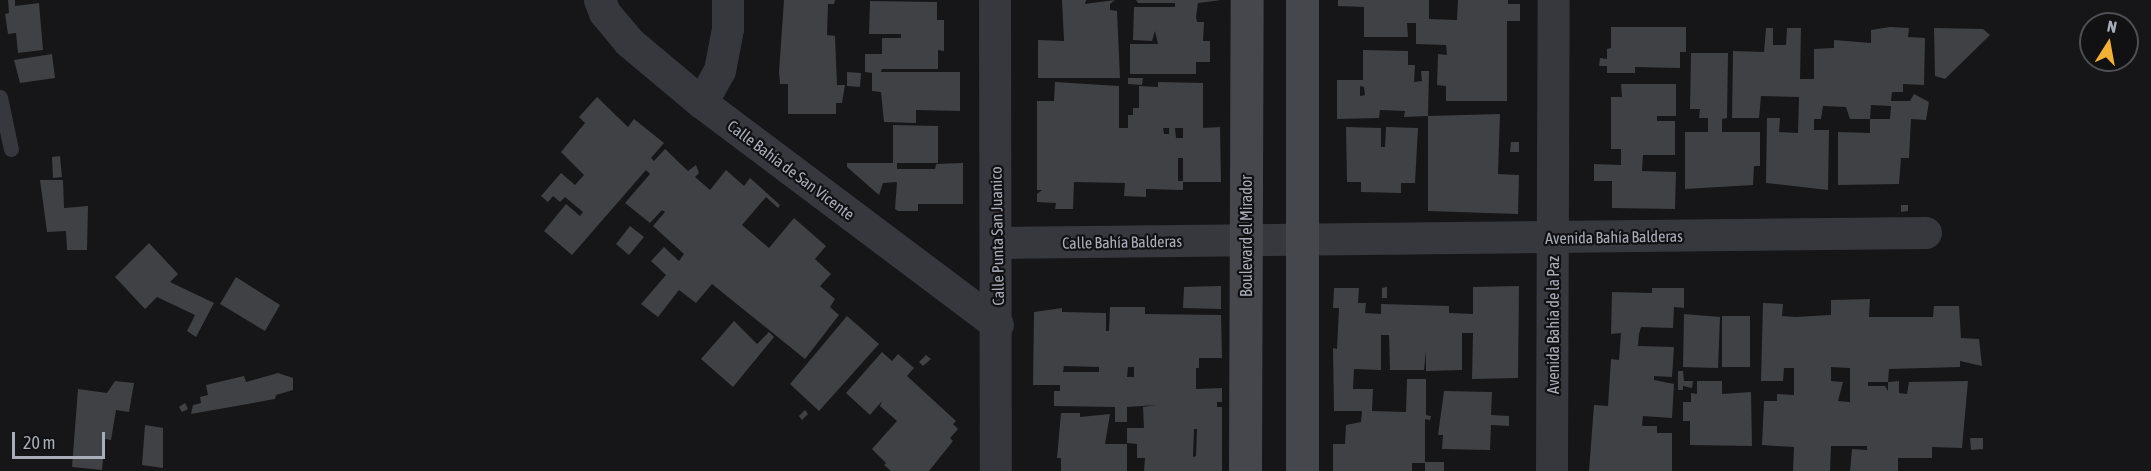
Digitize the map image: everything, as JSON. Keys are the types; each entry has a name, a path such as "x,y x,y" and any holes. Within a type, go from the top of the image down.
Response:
{"main road":[{"name":"Boulevard el Mirador","path":"1245,471 1247,0"},
{"path":"1302,0 1302,471"}],"street":[{"name":"Calle Bahía de San Vicente","path":"600,0 605,14 629,42 702,103 998,325"},
{"path":"702,103 720,71 728,28 728,0"},
{"name":"Calle Punta San Juanico","path":"995,0 998,243 996,471"},
{"name":"Avenida Bahía de la Paz","path":"1552,471 1554,0"},
{"name":"Avenida Bahía Balderas","path":"1246,240 1926,233"},
{"name":"Calle Bahía Balderas","path":"998,243 1246,240"}],"lane":[{"path":"0,97 11,149"}],"building":[{"path":"8,0 15,0 15,6 39,3 43,50 18,53 16,33 8,34 5,14 9,13"},
{"path":"784,0 835,0 834,4 828,4 827,35 835,36 837,85 845,85 842,103 836,103 836,114 788,114 788,84 780,84 779,72"},
{"path":"1062,0 1086,0 1085,4 1115,0 1110,4 1110,10 1117,11 1120,78 1038,78 1038,40 1064,41"},
{"path":"1136,0 1221,0 1198,3 1197,22 1204,22 1203,41 1210,41 1210,62 1196,62 1196,74 1130,74 1130,44 1158,44 1155,31 1152,41 1133,40 1134,7 1175,7 1175,3 1138,3"},
{"path":"1338,0 1429,0 1429,19 1457,20 1458,0 1508,0 1508,4 1520,4 1520,21 1507,21 1507,101 1446,101 1446,86 1437,85 1438,54 1447,55 1446,45 1416,44 1416,23 1407,23 1408,37 1364,37 1364,7 1338,6"},
{"path":"870,1 937,2 937,20 944,20 944,51 938,50 938,69 882,69 881,72 960,72 960,111 916,110 916,123 884,122 881,92 872,91 872,73 865,72 865,54 882,54 882,38 901,38 901,34 869,34"},
{"path":"1611,27 1686,27 1686,52 1680,52 1680,68 1635,67 1635,73 1607,73 1607,66 1599,66 1600,58 1607,59 1607,49 1611,48"},
{"path":"1890,27 1909,28 1908,37 1925,38 1924,85 1903,84 1903,92 1892,92 1891,101 1910,101 1914,94 1929,102 1926,120 1911,119 1909,158 1901,158 1899,184 1838,185 1838,132 1870,133 1870,119 1850,119 1846,107 1823,106 1821,119 1814,119 1814,130 1829,130 1828,190 1766,183 1767,118 1780,118 1779,132 1798,133 1799,97 1761,96 1759,118 1732,118 1733,51 1764,52 1766,28 1773,28 1773,45 1786,45 1787,28 1801,28 1800,79 1814,79 1814,49 1834,48 1834,40 1871,43 1871,30","holes":["1871,105 1891,106 1890,119 1870,119"]},
{"path":"1934,28 1983,29 1990,35 1945,79 1935,76"},
{"path":"1363,50 1408,51 1408,65 1415,65 1414,82 1422,81 1421,71 1429,71 1428,116 1404,117 1405,111 1380,110 1379,118 1337,119 1337,80 1363,80","holes":["1360,86 1364,87 1365,95 1360,96"]},
{"path":"1691,53 1728,53 1727,118 1722,119 1722,132 1760,132 1760,166 1754,166 1753,185 1685,189 1685,132 1708,132 1708,118 1699,118 1700,109 1690,109"},
{"path":"52,54 55,78 20,83 14,60"},
{"path":"847,72 861,73 860,87 847,86"},
{"path":"1128,78 1143,78 1142,85 1128,84"},
{"path":"1055,82 1119,86 1119,128 1128,128 1128,115 1133,115 1133,108 1139,108 1139,86 1158,87 1158,82 1203,83 1203,128 1220,127 1221,182 1183,182 1183,190 1146,189 1146,197 1124,196 1125,183 1074,182 1073,209 1055,209 1056,203 1037,202 1037,194 1042,190 1037,190 1037,101 1054,101","holes":["1163,128 1169,128 1169,134 1164,134","1175,128 1183,128 1183,138 1176,138","1178,158 1183,158 1183,181 1178,181"]},
{"path":"1621,84 1676,84 1676,116 1657,116 1657,121 1675,121 1675,155 1643,155 1642,171 1676,172 1675,209 1612,208 1612,181 1594,181 1594,164 1621,165 1621,149 1611,149 1611,97 1622,97"},
{"path":"597,97 628,127 634,119 664,143 651,158 654,161 665,149 688,171 696,165 699,173 695,177 710,190 726,170 744,186 750,178 780,205 778,208 766,197 742,225 769,248 794,218 826,246 815,259 831,274 820,286 835,299 830,307 839,315 805,359 712,284 696,303 679,290 658,317 641,304 666,275 651,261 664,247 679,261 684,254 653,226 665,212 662,210 650,223 625,203 650,174 646,170 572,255 544,231 566,204 580,216 583,212 565,197 560,202 553,196 548,202 541,196 561,173 575,185 584,175 561,152 585,123 579,117"},
{"path":"1500,114 1498,174 1519,175 1518,214 1428,211 1428,116"},
{"path":"893,125 938,126 938,163 897,163 897,169 935,169 936,164 963,163 963,204 918,204 918,211 898,211 895,209 897,182 883,183 879,195 847,167 847,163 893,163"},
{"path":"1346,127 1381,128 1381,147 1385,147 1386,127 1418,128 1415,183 1401,183 1401,193 1361,192 1361,182 1347,182"},
{"path":"1511,142 1519,142 1519,152 1510,152"},
{"path":"60,156 62,177 53,178 52,157"},
{"path":"40,180 63,180 64,208 88,206 87,250 67,250 66,231 47,232"},
{"path":"1901,205 1908,205 1908,211 1901,212"},
{"path":"630,226 644,237 629,255 616,244"},
{"path":"149,243 178,274 170,282 214,303 196,337 187,331 195,315 157,297 145,309 115,277"},
{"path":"236,277 280,305 265,331 220,304"},
{"path":"1221,286 1221,309 1183,308 1184,287"},
{"path":"1519,286 1518,378 1472,379 1473,333 1462,333 1462,370 1426,371 1426,351 1424,370 1390,370 1389,335 1381,335 1381,370 1354,369 1353,389 1373,389 1372,411 1406,412 1407,379 1426,379 1426,415 1431,416 1430,420 1425,419 1425,462 1444,462 1444,471 1425,471 1425,463 1412,463 1412,471 1333,471 1333,444 1345,444 1346,425 1361,422 1362,411 1334,411 1333,348 1337,349 1339,308 1333,308 1334,288 1359,288 1358,303 1366,303 1365,313 1381,314 1381,304 1449,306 1449,313 1473,314 1473,287"},
{"path":"1387,287 1387,298 1382,298 1382,288"},
{"path":"1652,288 1684,288 1684,308 1674,307 1673,328 1641,327 1638,346 1674,347 1672,377 1654,376 1654,380 1674,384 1672,418 1643,416 1642,426 1657,426 1657,433 1672,433 1672,471 1589,471 1594,405 1608,406 1611,359 1619,360 1621,333 1611,334 1612,292 1652,293"},
{"path":"1870,299 1869,317 1933,317 1934,306 1959,306 1961,338 1979,339 1982,366 1960,361 1960,367 1889,369 1888,382 1899,381 1899,393 1907,394 1909,382 1968,381 1962,448 1932,447 1932,458 1898,458 1898,471 1850,471 1852,449 1867,450 1867,446 1831,446 1830,471 1793,471 1794,447 1762,445 1764,401 1777,401 1777,394 1794,395 1794,368 1784,368 1783,381 1761,381 1763,303 1783,304 1782,316 1795,317 1831,315 1831,300","holes":["1831,367 1850,368 1850,402 1838,401 1843,382 1831,381","1868,382 1888,382 1888,391 1885,386 1868,386"]},
{"path":"1110,307 1145,307 1145,314 1221,315 1222,358 1199,358 1199,368 1196,368 1196,389 1222,388 1222,402 1217,402 1217,407 1222,407 1222,471 1144,471 1145,458 1137,458 1137,444 1127,443 1127,428 1144,428 1143,407 1156,405 1127,407 1127,422 1115,422 1115,407 1054,406 1054,391 1060,391 1060,385 1033,385 1034,312 1062,308 1062,312 1106,313 1106,331 1109,331","holes":["1064,366 1099,367 1099,372 1063,372","1128,367 1134,367 1134,377 1127,377","1194,429 1197,429 1196,456 1193,457"]},
{"path":"1684,314 1720,317 1718,368 1683,367"},
{"path":"847,316 879,344 819,411 790,384"},
{"path":"1722,316 1750,316 1750,367 1722,367"},
{"path":"734,321 757,344 769,332 774,337 733,387 701,359"},
{"path":"882,352 892,361 898,354 914,368 907,376 956,421 953,424 958,429 950,438 953,441 929,471 891,471 884,465 886,463 872,449 897,421 880,406 882,401 870,415 846,393"},
{"path":"926,355 931,359 923,366 919,362"},
{"path":"1678,371 1683,371 1684,381 1693,381 1692,388 1683,386 1683,390 1678,390"},
{"path":"278,373 293,378 293,390 276,395 275,399 191,414 193,405 201,403 200,397 208,395 206,385 244,376 246,382"},
{"path":"115,381 134,383 129,412 116,410 111,440 105,439 102,470 72,467 78,389 107,393"},
{"path":"1697,381 1722,381 1722,394 1751,392 1752,446 1690,445 1690,421 1683,421 1683,402 1691,402 1691,393 1697,394"},
{"path":"1444,391 1492,392 1491,415 1509,416 1509,426 1491,425 1490,450 1442,449 1443,435 1438,435"},
{"path":"185,403 188,409 182,412 179,407"},
{"path":"805,410 808,414 802,420 799,416"},
{"path":"1061,413 1080,413 1080,417 1110,414 1105,444 1127,444 1127,471 1061,471 1061,458 1057,458"},
{"path":"145,425 163,428 163,468 142,465"},
{"path":"1970,438 1983,438 1983,449 1971,450"}]}
